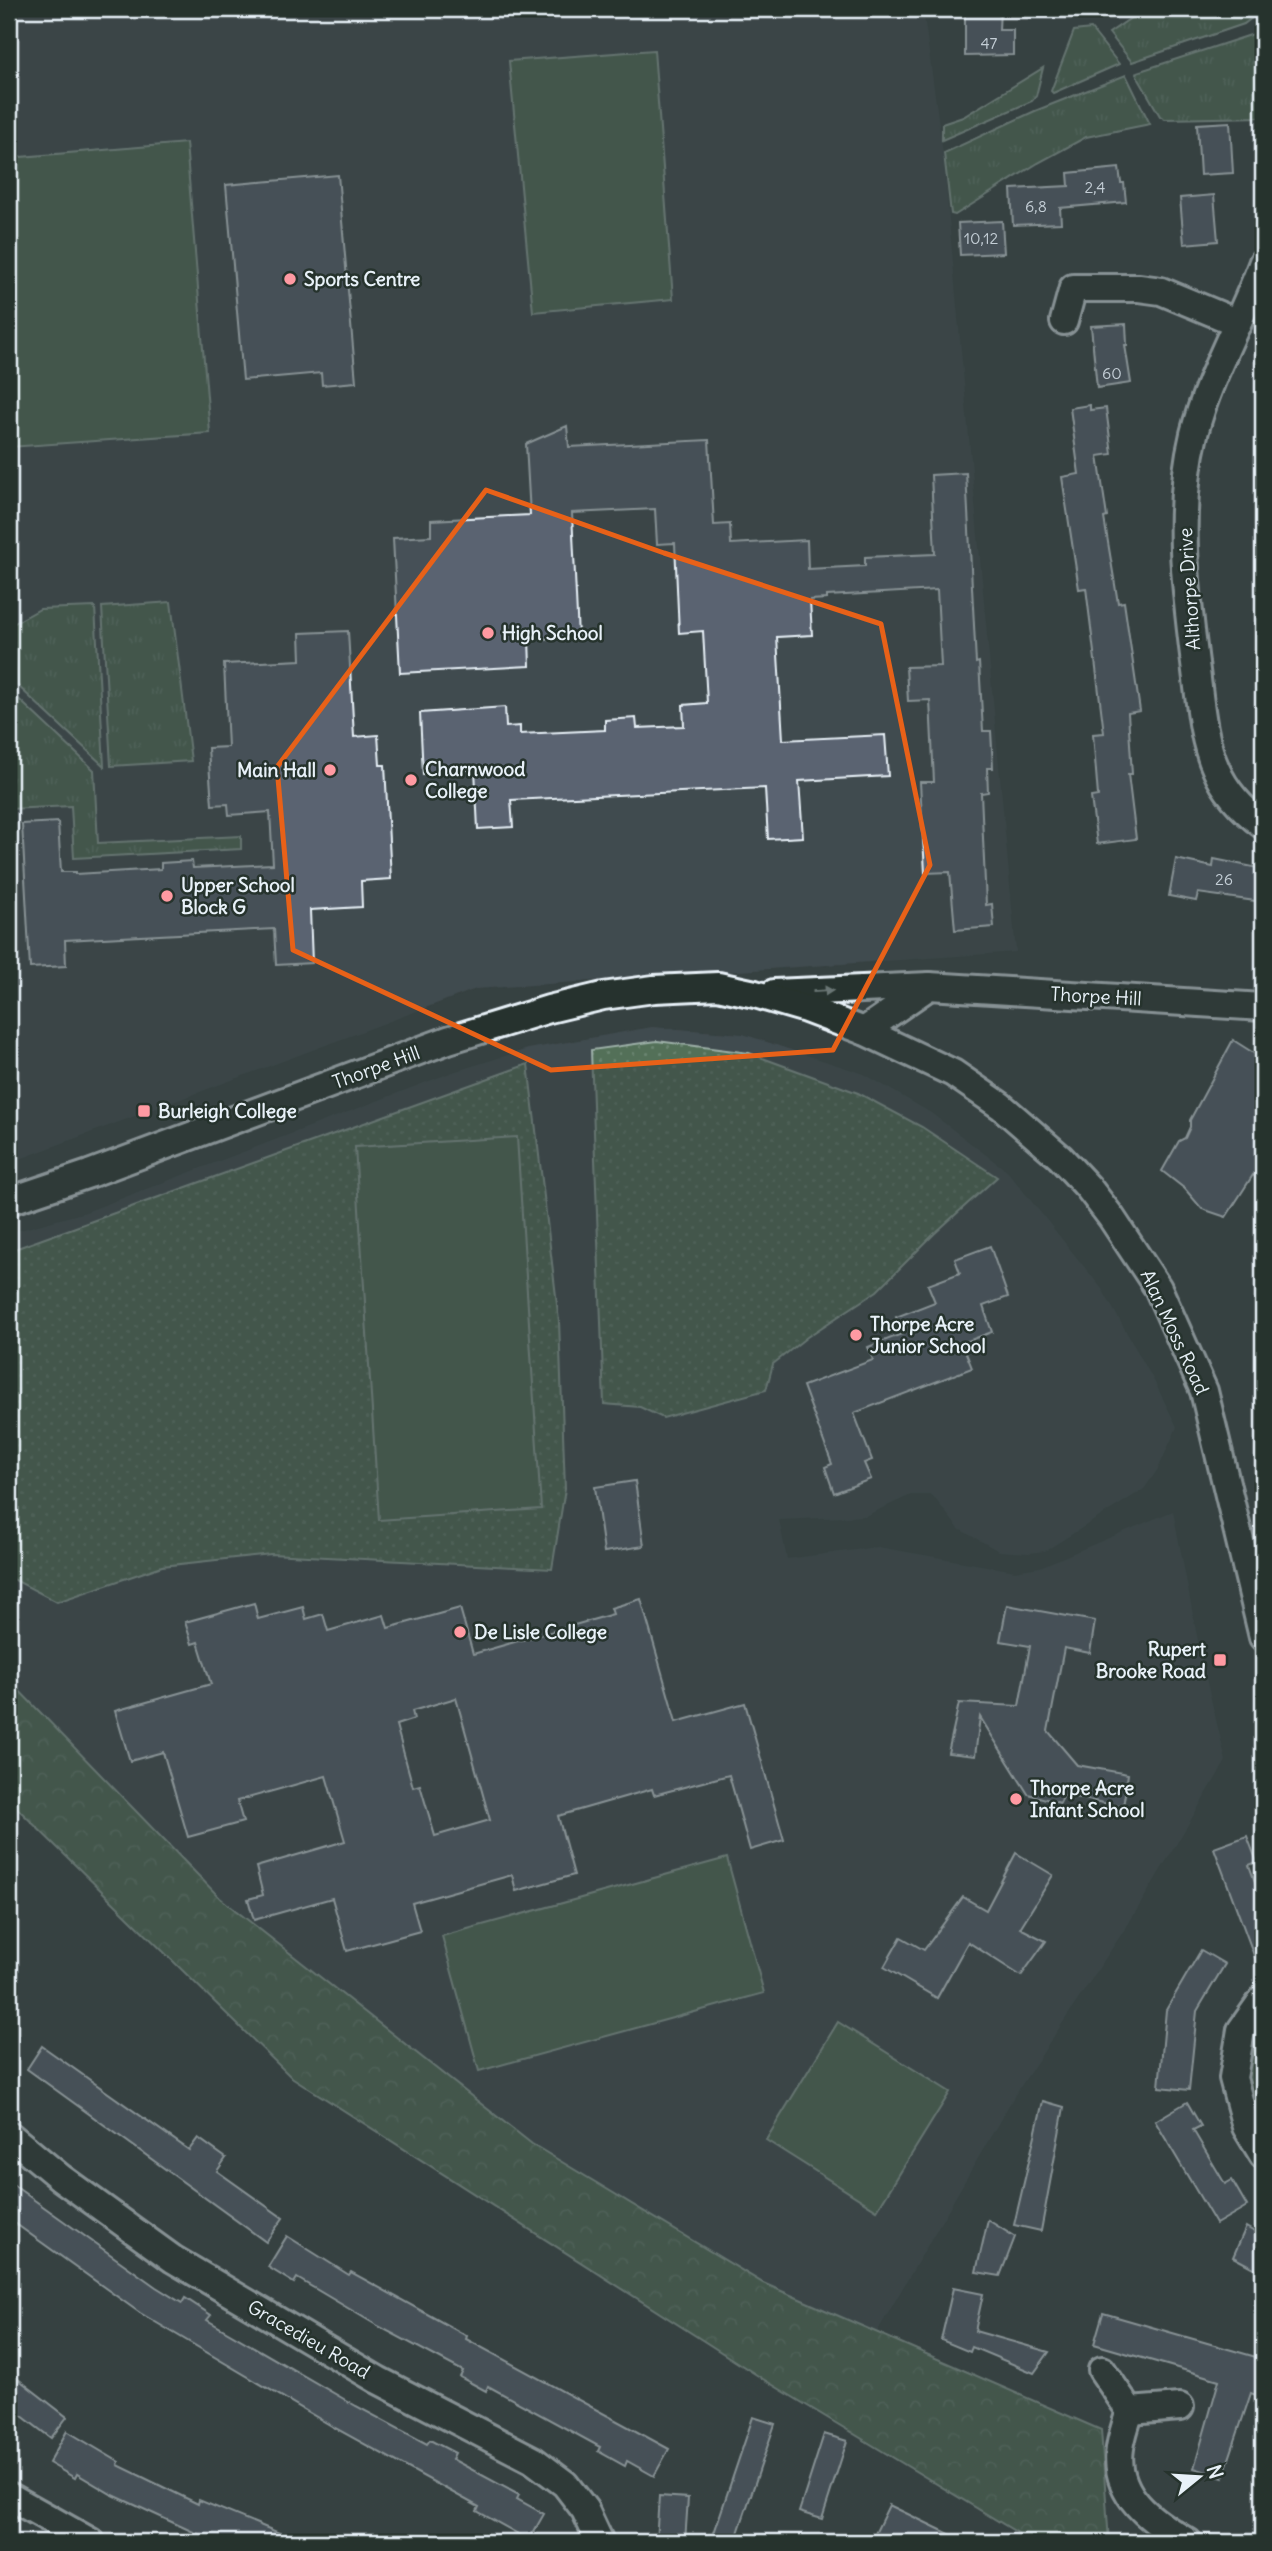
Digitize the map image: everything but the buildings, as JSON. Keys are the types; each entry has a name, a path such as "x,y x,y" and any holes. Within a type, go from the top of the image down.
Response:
{"street":[{"name":"Althorpe Drive","path":"1263,262 1210,384 1195,432 1187,467 1182,546 1202,714 1215,768 1228,792 1246,813 1263,825"},
{"path":"1064,321 1073,288 1139,288 1161,290 1238,323"},
{"name":"Thorpe Hill","path":"9,1201 89,1174 448,1040 549,1009 603,996 654,989 718,986 806,1009 864,1031"},
{"path":"864,1031 929,986"},
{"name":"Thorpe Hill","path":"755,994 929,986 1263,1007"},
{"name":"Alan Moss Road","path":"864,1031 953,1073 1001,1106 1074,1172 1137,1254 1158,1288 1204,1391 1260,1609 1263,1637"},
{"path":"1263,1999 1241,2030 1233,2078 1246,2127 1263,2155"},
{"name":"Gracedieu Road","path":"9,2135 61,2178 173,2259 378,2379 533,2460 565,2484 585,2510 600,2542"},
{"path":"1101,2371 1130,2410"},
{"path":"1130,2410 1180,2407"},
{"path":"1130,2410 1120,2449 1121,2471 1133,2502 1158,2525 1188,2542"},
{"path":"9,2496 92,2542"}],"highlighted area":[{"path":"486,490 664,553 881,624 930,865 833,1050 551,1070 293,950 277,767"}],"shaded area":[{"path":"9,9 923,9 943,154 1016,952 476,989 9,1163"},
{"name":"De Lisle College","path":"652,1027 743,1034 864,1074 931,1113 1007,1171 1102,1289 1177,1427 1158,1469 1144,1489 1045,1551 999,1551 959,1529 932,1495 911,1495 865,1516 779,1520 787,1559 878,1547 1015,1571 1040,1567 1173,1511 1202,1662 1226,1761 1132,1918 1013,2098 873,2339 594,2199 257,1943 9,1704 9,1233 86,1212 453,1072 528,1049"}],"green space":[{"path":"1144,9 1263,9 1244,24 1132,62 1109,33"},
{"path":"1091,29 1119,64 1053,93 1051,91 1074,31"},
{"path":"1263,31 1263,117 1165,119 1160,116 1136,74 1137,72"},
{"path":"654,50 673,299 533,312 509,61"},
{"path":"1043,68 1036,96 1032,101 942,140 942,124 963,117"},
{"path":"1126,75 1150,124 1086,137 1038,163 955,215 951,214 944,153 1035,111"},
{"path":"186,143 210,433 9,447 9,158"},
{"path":"171,602 191,761 111,766 102,607"},
{"path":"95,607 104,766 17,685 13,624 40,609"},
{"path":"9,690 94,770 98,843 241,836 241,849 74,858 71,806 9,809"},
{"path":"657,1041 749,1053 858,1093 922,1127 997,1177 877,1291 807,1337 773,1364 766,1390 663,1418 640,1407 604,1404 591,1050"},
{"path":"528,1064 559,1321 565,1489 552,1569 271,1554 162,1566 57,1602 9,1577 9,1251"},
{"path":"517,1137 541,1509 379,1520 355,1147"},
{"path":"9,1680 220,1898 532,2144 763,2283 1101,2430 1109,2542 1037,2542 1023,2536 763,2379 290,2076 9,1800"},
{"path":"727,1858 764,1993 479,2071 442,1936"},
{"path":"1263,1999 1263,2155 1246,2127 1241,2030"},
{"path":"838,2022 950,2092 877,2210 766,2140"}],"place":[{"name":"Sports Centre","path":"290,279"},
{"name":"High School","path":"488,633"},
{"name":"Main Hall","path":"330,770"},
{"name":"Charnwood College","path":"411,780"},
{"name":"Upper School Block G","path":"167,896"},
{"name":"Burleigh College","path":"144,1111"},
{"name":"Thorpe Acre Junior School","path":"856,1335"},
{"name":"De Lisle College","path":"460,1632"},
{"name":"Rupert Brooke Road","path":"1220,1660"},
{"name":"Thorpe Acre Infant School","path":"1016,1799"}]}
